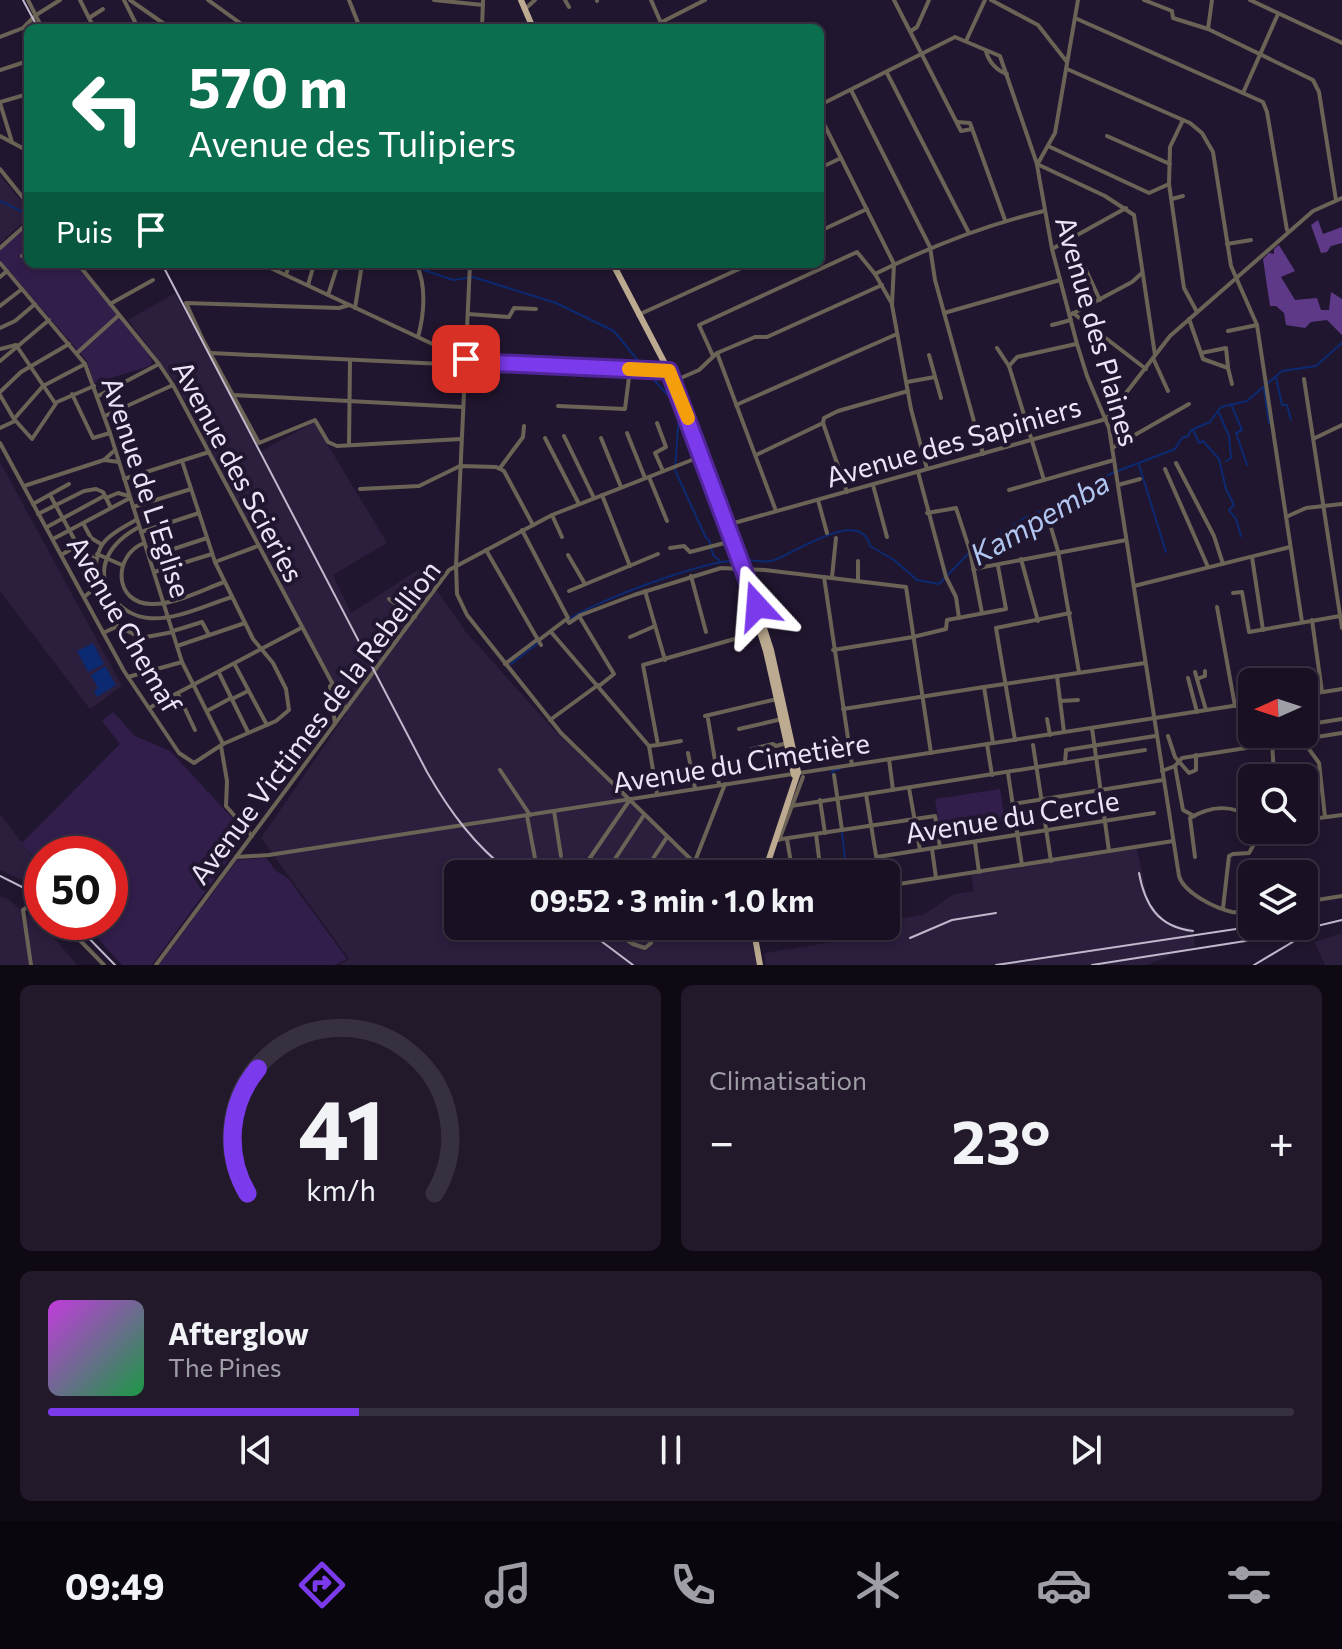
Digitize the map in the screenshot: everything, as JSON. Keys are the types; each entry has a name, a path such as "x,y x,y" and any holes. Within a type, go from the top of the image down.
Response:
{"main road":[{"path":"521,0 531,24"},
{"path":"615,268 674,381 741,565 768,651 798,774 768,860"},
{"path":"741,565 768,651 787,743 798,774"},
{"path":"756,940 760,965"}],"street":[{"path":"28,0 40,24"},
{"path":"27,24 60,0"},
{"path":"80,0 92,24"},
{"path":"124,0 134,24"},
{"path":"130,0 164,24"},
{"path":"208,0 241,24"},
{"path":"349,0 358,24"},
{"path":"434,0 483,3 482,24"},
{"path":"525,9 535,0"},
{"path":"565,0 569,7"},
{"path":"651,0 661,23 705,0"},
{"path":"894,0 962,131 972,129"},
{"path":"911,31 917,27 929,0"},
{"path":"966,41 988,0 1037,23 1067,66 1183,120 1202,133 1213,152 1227,244 1236,278 1257,325 1302,622"},
{"path":"1078,0 1055,133 1037,164 1126,208 1135,219 1154,356 1168,391"},
{"path":"1144,0 1172,11 1173,18 1208,29 1306,75 1315,83 1339,199"},
{"path":"1208,29 1212,0"},
{"path":"1252,2 1342,43"},
{"path":"89,18 103,9"},
{"path":"1243,93 1278,14"},
{"path":"1075,18 1261,100 1265,105 1287,232"},
{"path":"0,37 24,27"},
{"path":"824,103 955,37 1000,56 1007,74"},
{"path":"986,50 999,70 1007,74"},
{"path":"0,70 24,62"},
{"path":"887,73 969,233"},
{"name":"Avenue des Plaines","path":"1007,74 1037,164 1052,249 1077,344 1106,419 1179,876 1183,887 1191,894 1238,912"},
{"path":"851,90 930,247 944,313 983,454"},
{"path":"12,142 0,103 24,95"},
{"path":"1183,120 1171,144 1169,184 1184,288 1197,312"},
{"path":"957,122 970,123 1005,220"},
{"path":"824,124 894,264 892,305 927,469"},
{"path":"0,136 24,149"},
{"path":"1107,136 1170,164"},
{"path":"1048,146 1149,193 1169,184"},
{"path":"824,166 841,158"},
{"path":"0,169 24,194"},
{"path":"1172,199 1183,196"},
{"name":"Avenue des Sapiniers","path":"727,525 1106,419 1154,356 1189,319 1313,211 1339,199"},
{"path":"1052,249 1126,208"},
{"path":"824,229 867,209"},
{"path":"875,274 930,247 1005,220 1044,211"},
{"path":"0,248 24,227"},
{"path":"1227,244 1251,240"},
{"path":"824,267 857,252 875,274 892,305"},
{"name":"Avenue de L'Eglise","path":"0,263 85,364 105,416 182,662 222,745 227,781 226,806 252,836"},
{"path":"1084,266 1100,300"},
{"name":"Avenue des Scieries","path":"81,268 173,385 346,710"},
{"path":"271,268 465,362"},
{"path":"286,275 288,268"},
{"path":"308,285 313,268"},
{"path":"328,295 337,268"},
{"path":"355,308 361,268"},
{"path":"418,268 424,308 418,337"},
{"path":"470,268 457,594 463,610 574,748 692,860"},
{"path":"638,315 741,268"},
{"path":"776,511 736,405 699,325 822,268"},
{"path":"0,277 7,271"},
{"path":"1052,325 1132,282 1142,273"},
{"path":"110,304 153,280"},
{"path":"944,313 1060,280"},
{"path":"1132,282 1144,284"},
{"path":"674,381 699,370 715,355 755,337 767,337 882,285"},
{"path":"0,306 22,289"},
{"path":"349,305 339,308 186,303 259,443 315,420 328,442 337,446 461,439"},
{"path":"0,328 15,321 35,304"},
{"path":"468,314 509,317 516,308 536,309"},
{"path":"77,353 119,315"},
{"path":"1071,316 1146,369"},
{"path":"1189,319 1202,356 1229,369"},
{"path":"0,361 49,320"},
{"path":"1228,331 1257,325"},
{"path":"736,405 897,334"},
{"path":"69,344 30,366 0,394 14,420 32,439 55,403 94,386"},
{"path":"1009,366 1013,358 1077,344"},
{"path":"0,349 16,345"},
{"path":"16,345 55,403"},
{"path":"997,348 1009,366 1044,480"},
{"path":"1202,356 1226,348 1232,384"},
{"path":"211,353 669,371"},
{"path":"929,355 941,398"},
{"path":"349,445 350,360"},
{"path":"0,428 14,420 43,386 85,364"},
{"path":"98,396 159,364"},
{"path":"558,406 625,409 630,369"},
{"path":"907,382 935,377"},
{"path":"1304,379 1342,628"},
{"path":"105,416 173,385"},
{"path":"847,492 823,423 824,418 908,391"},
{"path":"72,394 93,438 110,433"},
{"path":"233,395 463,407"},
{"path":"1112,448 1189,404"},
{"path":"657,423 666,447 655,453 663,471"},
{"path":"756,455 823,423"},
{"path":"1315,438 1342,425"},
{"path":"500,468 524,436 524,426"},
{"path":"627,433 667,521"},
{"path":"564,436 594,498"},
{"path":"545,438 579,504"},
{"path":"601,438 621,488"},
{"name":"Avenue Chemaf","path":"0,443 128,677 179,753 194,763 222,745 267,725"},
{"path":"24,486 104,460 115,450"},
{"path":"124,479 209,452"},
{"name":"Avenue Victimes de la Rebellion","path":"156,965 449,570 552,515 702,456"},
{"path":"104,460 119,462"},
{"path":"1009,490 1114,460"},
{"path":"182,461 215,562 260,650 273,663 286,689 288,713 267,725 235,665"},
{"path":"1176,463 1214,536 1223,564"},
{"path":"360,489 419,486 460,466 500,468 506,473 533,525"},
{"path":"1165,469 1208,567"},
{"path":"918,472 947,580 956,597 959,618"},
{"path":"1118,482 1140,479"},
{"path":"33,504 69,484"},
{"path":"873,484 887,537"},
{"path":"38,514 84,491 100,489 110,506"},
{"path":"133,507 191,489"},
{"path":"84,491 91,503"},
{"path":"47,527 106,497 118,493 130,497"},
{"path":"50,495 78,546 96,557 122,565"},
{"path":"602,495 630,566"},
{"path":"53,539 130,497"},
{"path":"818,500 827,533"},
{"path":"1286,517 1306,508 1342,504"},
{"path":"927,513 956,508 970,553 982,613"},
{"path":"199,513 140,529 120,539 106,560 106,586 116,603 140,617 169,617 232,597"},
{"path":"552,515 562,537"},
{"path":"84,597 94,589 96,557 101,544 137,519"},
{"path":"1049,521 1058,551 1079,672"},
{"path":"83,523 91,538 101,544"},
{"path":"522,530 567,620"},
{"path":"61,555 91,538"},
{"path":"149,557 207,538"},
{"path":"832,577 836,538"},
{"path":"973,569 1126,540"},
{"path":"670,548 684,546 690,552 732,541"},
{"path":"144,543 129,552 122,565 121,583 129,595 145,603 164,602 224,582"},
{"path":"215,562 258,546"},
{"path":"1134,586 1290,547"},
{"path":"486,550 540,642"},
{"path":"154,572 212,554"},
{"path":"569,591 658,554"},
{"path":"568,555 585,584"},
{"path":"1252,557 1263,630"},
{"path":"1021,559 1038,621"},
{"path":"858,561 858,581"},
{"path":"505,664 567,620 645,591 721,568 741,565 906,587 931,753"},
{"path":"833,650 934,632 947,628 946,620 1007,608 998,566"},
{"path":"691,576 706,632"},
{"path":"824,576 852,765"},
{"path":"645,591 665,660"},
{"path":"1233,593 1242,592 1248,632 1340,616"},
{"path":"389,599 415,617"},
{"path":"1217,607 1235,706"},
{"path":"1015,740 996,628 1070,613"},
{"path":"550,720 614,674 579,616"},
{"path":"1312,620 1322,692"},
{"path":"103,633 118,626 141,638 173,632 200,622 209,635"},
{"path":"177,646 245,623"},
{"path":"630,637 655,626"},
{"path":"149,708 301,628"},
{"path":"658,745 644,665 760,631"},
{"path":"552,633 649,746 657,794"},
{"path":"128,677 182,662"},
{"path":"843,709 1145,663"},
{"path":"1197,679 1205,676 1205,671"},
{"path":"1195,672 1206,710"},
{"path":"219,673 248,732"},
{"path":"1057,676 1064,732"},
{"path":"1188,678 1197,712"},
{"path":"328,679 335,725"},
{"path":"984,687 992,775"},
{"path":"1318,693 1342,689"},
{"path":"207,711 249,691"},
{"path":"178,694 195,730"},
{"path":"697,860 722,784 707,718 777,699"},
{"path":"1061,701 1078,700"},
{"name":"Avenue du Cimetière","path":"236,857 269,855 529,816 1238,705"},
{"path":"739,729 782,719"},
{"path":"1047,719 1050,735"},
{"path":"1318,723 1342,719"},
{"path":"1092,728 1109,851"},
{"path":"1318,737 1342,733"},
{"path":"1065,763 1064,750 1155,736"},
{"path":"1168,736 1177,763 1183,810 1194,816"},
{"path":"649,746 681,741"},
{"path":"752,749 787,743"},
{"path":"1033,745 1051,861"},
{"path":"1162,771 1196,755 1244,748"},
{"path":"1308,748 1319,764 1325,817"},
{"path":"791,806 1145,750"},
{"path":"688,753 695,788"},
{"path":"1177,763 1192,773 1196,770 1196,755"},
{"path":"889,759 893,790"},
{"path":"500,770 529,816 536,860"},
{"path":"1008,773 1022,865"},
{"path":"798,774 791,806 776,840 935,816 940,847"},
{"path":"834,775 842,830"},
{"path":"1013,804 1163,780"},
{"path":"909,788 920,850"},
{"path":"866,794 877,860"},
{"path":"588,860 628,800"},
{"path":"820,800 825,833"},
{"path":"1132,808 1133,817"},
{"path":"1195,857 1189,823 1194,816 1212,808 1238,810"},
{"path":"554,811 561,856"},
{"name":"Avenue du Cercle","path":"877,857 1154,813"},
{"path":"614,860 644,815"},
{"path":"1318,818 1342,815"},
{"path":"816,834 819,860"},
{"path":"652,860 667,837"},
{"path":"787,839 790,860"},
{"path":"900,884 1173,841"},
{"path":"975,842 979,872"},
{"path":"1223,908 1229,856 1249,853 1254,844"},
{"path":"932,848 936,878"},
{"path":"1318,900 1342,896"},
{"path":"27,940 31,965"},
{"path":"80,940 104,965"},
{"path":"627,940 645,948 652,940"}],"shaded area":[{"path":"0,175 24,204 24,222 0,243"},
{"path":"1318,220 1323,234 1342,227 1342,243 1331,246 1327,252 1321,253 1311,225"},
{"path":"24,224 24,268 78,268 147,351 152,362 150,366 94,383 87,361 0,260 0,247"},
{"path":"1279,245 1295,271 1281,277 1295,300 1317,298 1321,310 1329,310 1331,292 1342,299 1342,335 1327,320 1311,322 1305,328 1286,325 1284,313 1276,306 1270,306 1263,259 1269,253 1274,254 1274,249"},
{"path":"175,293 260,452 314,422 387,543 333,575 351,613 421,568 466,632 552,728 690,860 444,860 444,940 752,940 757,965 339,965 349,959 261,838 347,713 174,381 128,320"},
{"path":"0,462 122,686 90,709 0,591"},
{"path":"113,712 135,736 170,751 247,834 152,965 122,965 99,940 128,940 128,836 29,836 120,744 102,721"},
{"path":"1000,789 1005,822 940,832 935,799"},
{"path":"0,814 24,845 24,881 0,870"},
{"path":"1137,849 1148,901 1167,922 1193,929 1195,946 1147,965 766,965 764,953 839,940 900,940 900,919 923,915 954,894 974,891 971,874"},
{"path":"266,858 276,871 288,878 347,959 335,965 159,965 237,860"},
{"path":"0,896 24,913 24,940 56,940 77,965 0,965"},
{"path":"1342,933 1342,965 1325,965 1314,942"}],"water":[{"path":"93,643 104,664 88,672 77,651"},
{"path":"105,666 116,685 97,697 94,691 98,688 91,675"}],"waterway":[{"path":"0,201 23,212"},
{"path":"421,268 453,280 473,277 556,303 614,331 643,367"},
{"name":"Kampemba","path":"743,560 775,560 827,535 854,531 864,535 870,546 894,560 917,580 939,584 968,554 1026,517 1050,508 1067,495 1084,492 1110,474 1175,449 1191,430 1210,422 1221,407 1247,401 1282,371 1316,366 1342,343"},
{"path":"647,372 679,412 675,470 709,540 713,555 720,561"},
{"path":"1276,377 1282,405 1287,405 1291,420"},
{"path":"1264,389 1269,423"},
{"path":"1231,404 1242,430 1236,433 1247,465"},
{"path":"1219,413 1229,436 1231,458 1226,461"},
{"path":"1193,430 1199,443 1203,441 1219,459 1226,489 1234,505 1229,510 1236,519 1241,536"},
{"path":"1139,465 1166,552"},
{"name":"Kampemba","path":"570,619 652,582 702,567 736,561"},
{"name":"Kampemba","path":"511,664 538,643"},
{"path":"833,775 832,771 840,769"},
{"path":"842,832 845,859"}],"railway":[{"path":"23,0 36,24"},
{"path":"164,268 427,772 464,828 495,860"},
{"path":"1139,873 1145,895 1155,912 1171,925 1193,931"},
{"path":"0,876 24,888"},
{"path":"910,938 952,920 996,913"},
{"path":"1092,965 1271,937 1342,920"},
{"path":"996,965 1238,929"},
{"path":"91,940 115,965"},
{"path":"600,940 633,965"},
{"path":"1254,965 1296,940"}],"slow traffic":[{"path":"629,369 669,371 688,418"}],"route":[{"path":"466,359 473,362 669,371 757,606"}]}
